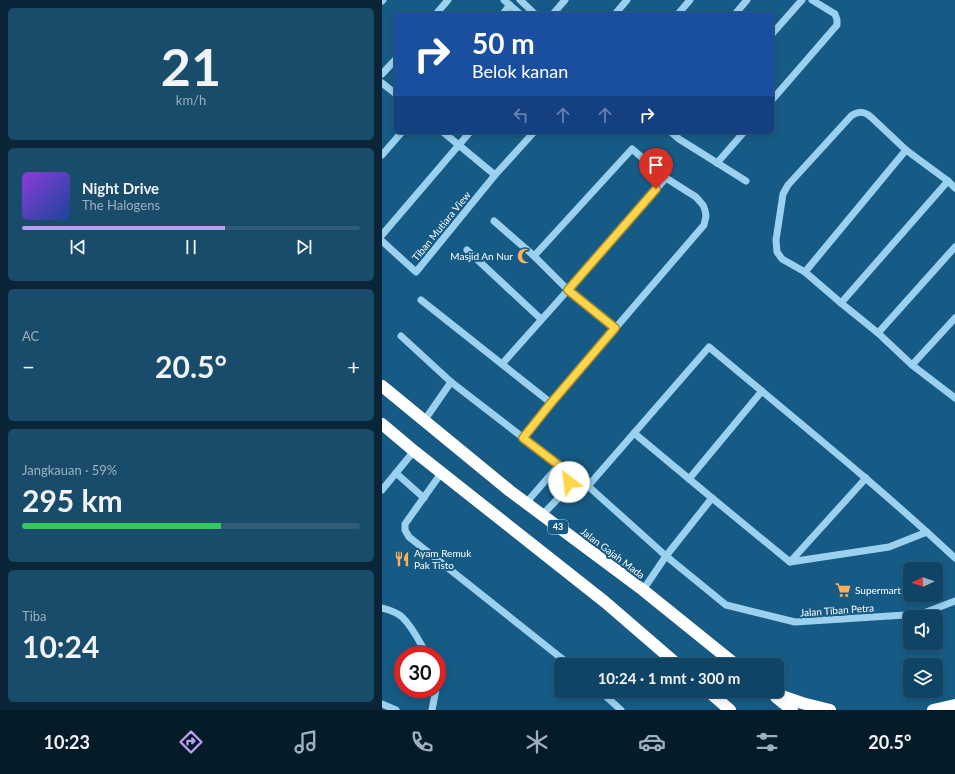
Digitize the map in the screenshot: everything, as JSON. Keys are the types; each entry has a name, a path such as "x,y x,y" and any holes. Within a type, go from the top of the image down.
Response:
{"highway":[{"name":"Jalan Gajah Mada","path":"382,386 526,503 643,590 727,658"},
{"path":"382,424 605,602 670,658"},
{"path":"784,697 830,710"},
{"path":"716,698 730,710"},
{"path":"777,698 792,710"},
{"path":"933,710 955,705"}],"street":[{"path":"438,12 448,0"},
{"path":"504,0 518,12"},
{"path":"520,0 533,12"},
{"path":"555,12 565,0"},
{"path":"617,12 627,0"},
{"path":"680,12 690,0"},
{"path":"737,12 747,0"},
{"path":"774,32 802,0"},
{"path":"774,98 837,25 835,14 812,0"},
{"path":"504,12 510,5"},
{"path":"382,74 394,61"},
{"path":"382,84 394,93"},
{"path":"953,394 912,365 878,333 805,272 782,259 777,252 776,240 783,194 788,185 855,113 866,113 906,150 948,181 955,188"},
{"path":"382,154 400,134"},
{"path":"445,134 495,175"},
{"path":"382,234 468,134"},
{"name":"Tiban Mutiara View","path":"382,241 416,272 495,175 532,134"},
{"path":"673,134 746,181"},
{"path":"679,139 683,134"},
{"path":"717,163 742,134"},
{"path":"523,438 551,403 704,224 706,216 703,204 696,197 666,178 632,149 534,256"},
{"path":"805,272 906,150"},
{"path":"502,364 666,178"},
{"path":"841,303 948,181"},
{"path":"494,221 534,256 568,290 615,328"},
{"path":"878,333 955,247"},
{"path":"467,250 541,319"},
{"path":"421,300 551,403"},
{"path":"912,365 955,318"},
{"path":"401,336 451,382 569,474 567,488 542,515"},
{"name":"Jalan Tiban Petra","path":"955,558 866,478 709,347 588,486 666,556 726,605 795,622 921,614 955,601"},
{"path":"424,421 451,382"},
{"path":"689,478 762,392"},
{"path":"634,433 790,562 889,547 927,532"},
{"path":"382,490 414,451"},
{"path":"526,503 559,465"},
{"path":"442,472 405,524 405,530 409,537 561,658"},
{"path":"396,473 424,498"},
{"path":"790,562 866,478"},
{"path":"643,590 666,556 712,498"},
{"path":"382,608 395,612 402,617 409,625 422,646"},
{"path":"432,710 434,698"},
{"path":"608,698 621,710"},
{"path":"382,704 396,710"}],"place":[{"name":"Masjid An Nur","path":"525,256"},
{"name":"Ayam Remuk Pak Tisto","path":"402,559"},
{"name":"Supermart","path":"843,590"}],"route":[{"path":"569,482 570,477 565,470 523,438 615,328 568,290 656,189"}]}
